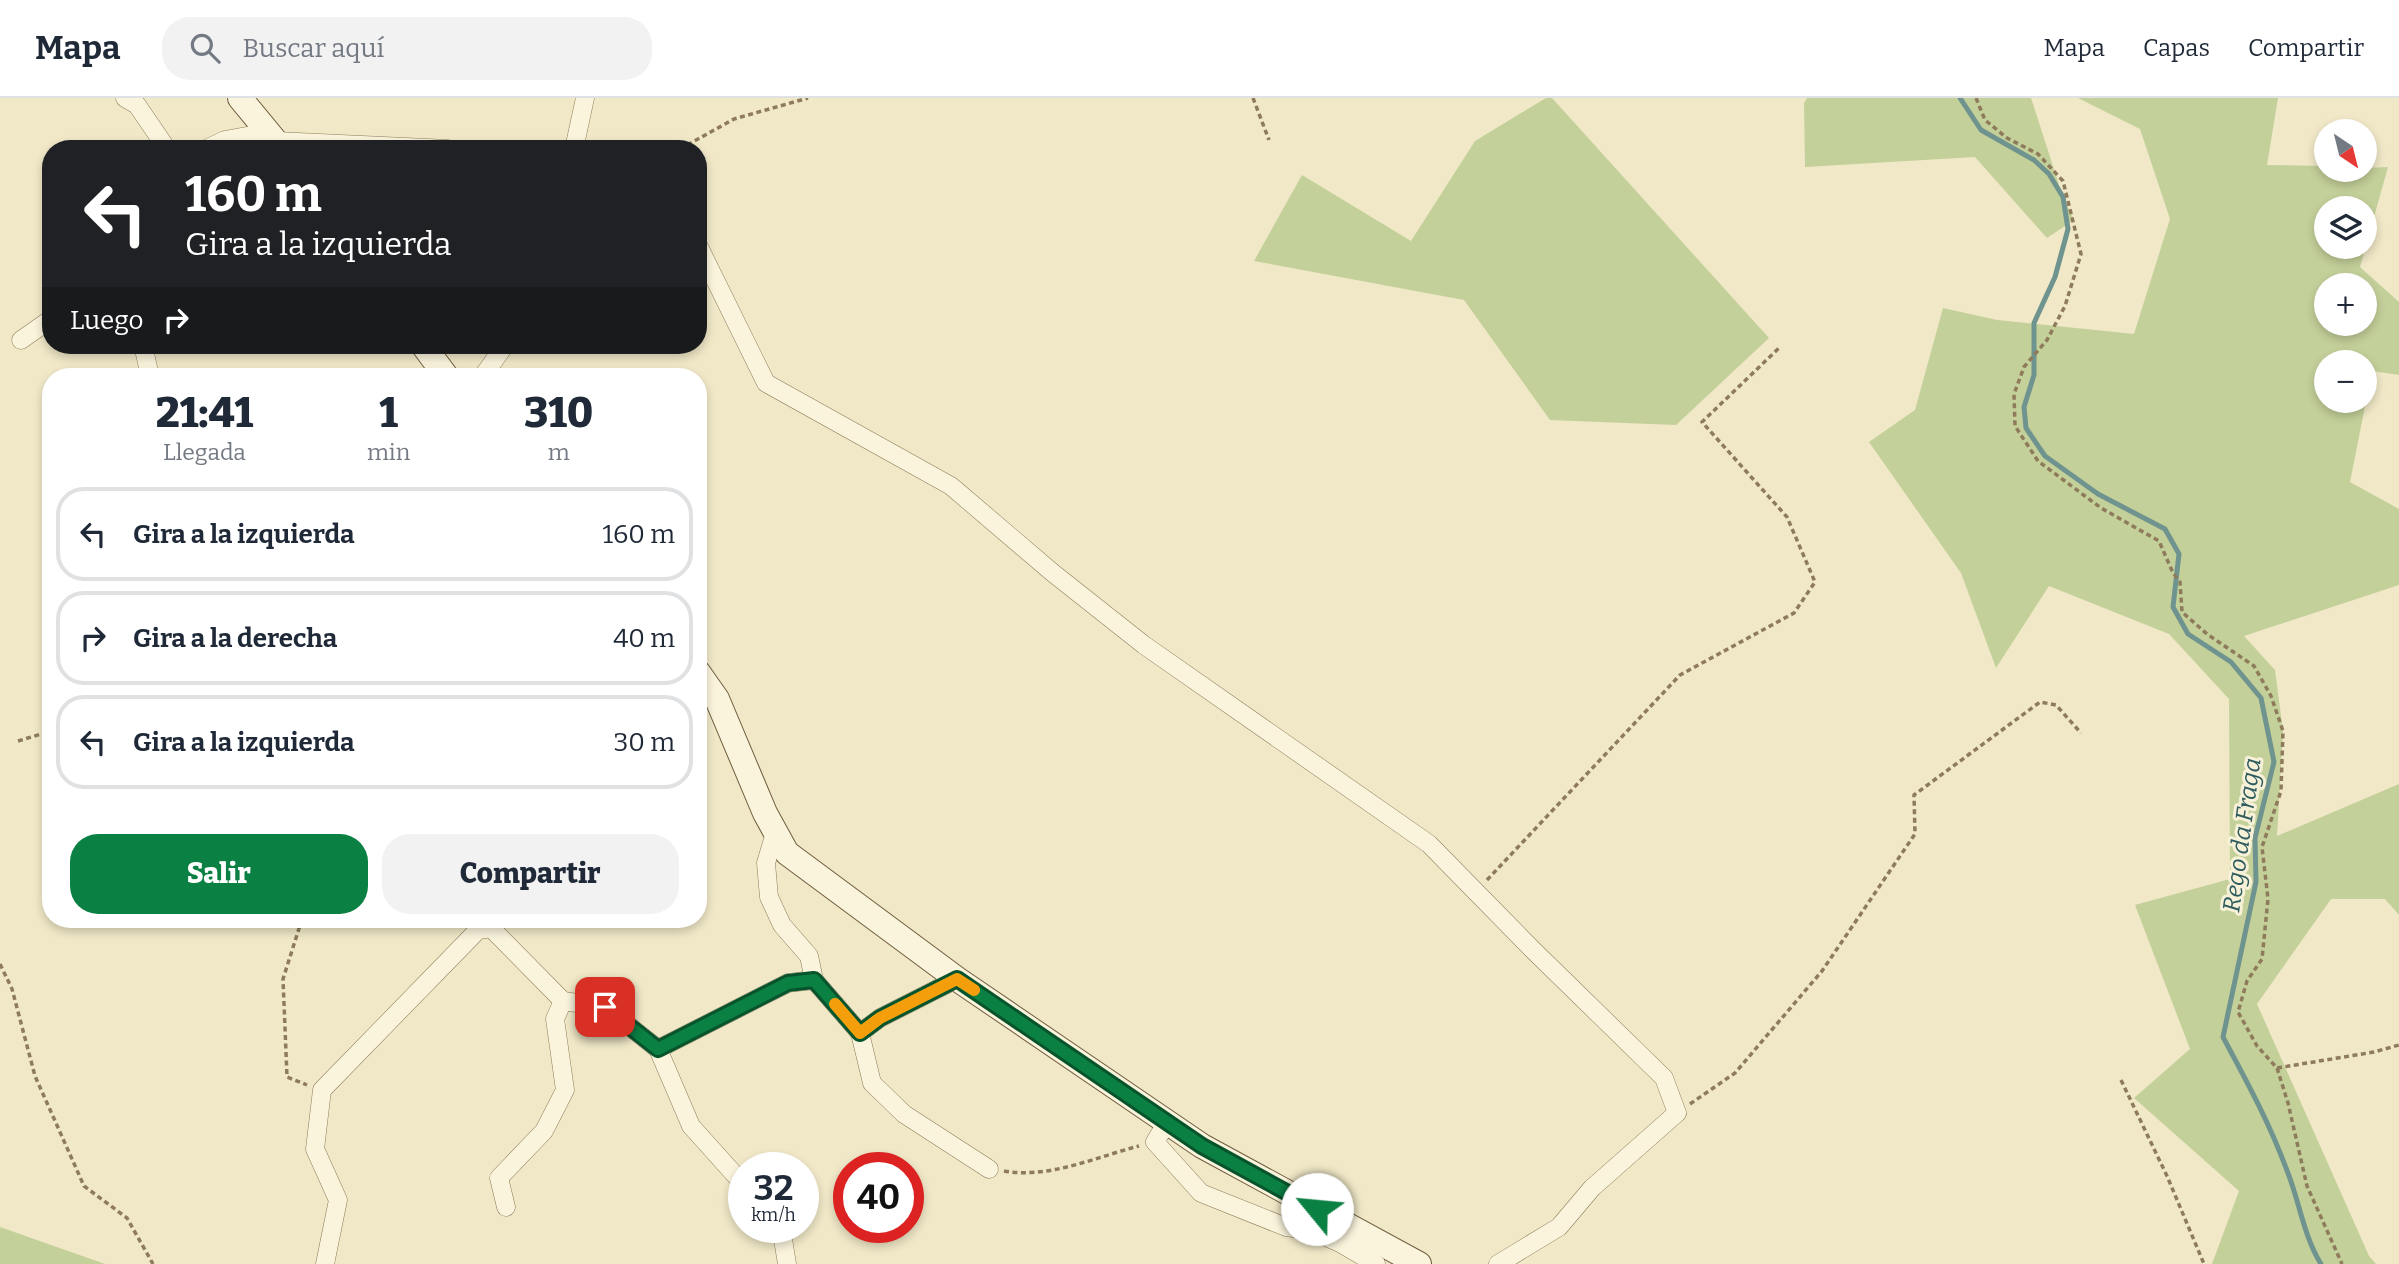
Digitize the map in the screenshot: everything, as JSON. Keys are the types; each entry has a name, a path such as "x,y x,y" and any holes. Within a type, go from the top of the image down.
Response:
{"street":[{"path":"125,98 137,105 161,140"},
{"path":"240,98 275,140"},
{"path":"576,140 585,98"},
{"path":"223,140 275,140"},
{"path":"707,263 766,383 951,486 1053,573 1144,645 1429,844 1664,1078 1677,1113 1592,1188 1559,1227 1498,1264"},
{"path":"21,340 42,325"},
{"path":"707,685 717,699 765,813 786,853 1161,1132 1202,1146 1419,1264"},
{"path":"775,833 766,863 769,897 782,925 809,956 814,980 860,1033 872,1083 904,1114 989,1169"},
{"path":"325,1264 338,1200 315,1149 322,1090 481,928"},
{"path":"495,928 563,1001 605,1007 658,1049 691,1126 728,1167"},
{"path":"860,1033 880,1018 957,979"},
{"path":"658,1049 788,983 814,980"},
{"path":"506,1207 499,1178 544,1131 565,1090 555,1019 563,1001"},
{"path":"1161,1132 1201,1192 1286,1227 1310,1230 1340,1242 1376,1264"},
{"path":"784,1243 787,1264"}],"path":[{"path":"696,140 734,119 808,98"},
{"path":"1253,98 1269,140"},
{"path":"1976,98 1985,120 2007,138 2038,154 2063,181 2081,254 2065,306 2047,340 2029,358 2014,394 2015,426 2038,461 2101,508 2159,541 2173,573 2180,582 2182,612 2207,634 2254,666 2271,696 2283,731 2281,791 2262,847 2268,899 2262,959 2247,981 2238,1012 2257,1046 2277,1068 2307,1186 2342,1264"},
{"path":"1476,892 1680,675 1794,613 1815,582 1787,517 1702,422 1779,348"},
{"path":"1677,1113 1735,1073 1822,971 1915,834 1914,795 2040,702 2056,705 2081,733"},
{"path":"18,741 42,734"},
{"path":"299,928 283,979 287,1077 322,1090"},
{"path":"0,964 12,989 35,1076 84,1186 127,1218 153,1264"},
{"path":"2277,1068 2374,1052 2399,1045"},
{"path":"2121,1080 2167,1176 2204,1264"},
{"path":"989,1169 1019,1174 1063,1167 1161,1132"}],"green space":[{"path":"1546,98 1552,98 1769,338 1676,425 1550,420 1464,300 1254,261 1302,175 1411,241 1475,141"},
{"path":"1807,98 2031,98 2063,197 2074,220 2047,238 1975,157 1805,167 1804,103"},
{"path":"2078,98 2278,98 2267,165 2314,166 2314,182 2377,182 2377,168 2388,167 2377,206 2377,196 2314,196 2314,259 2362,259 2360,267 2367,273 2314,273 2314,336 2377,336 2377,282 2399,302 2399,375 2377,372 2377,350 2314,350 2314,413 2364,413 2350,482 2399,509 2399,585 2244,636 2275,670 2283,731 2277,836 2399,784 2399,915 2385,899 2331,899 2257,1004 2369,1256 2376,1264 2212,1264 2239,1191 2134,1098 2190,1049 2135,905 2230,879 2229,699 2169,634 2049,586 1996,668 1961,573 1869,442 1915,410 1943,308 1997,320 2134,334 2170,219 2140,129"},
{"path":"0,1227 105,1264 0,1264"}],"waterway":[{"name":"Rego da Fraga","path":"1960,98 1981,130 2034,160 2049,174 2063,197 2068,229 2055,277 2034,323 2034,375 2024,407 2026,428 2045,456 2098,494 2165,529 2179,554 2173,607 2188,634 2231,662 2261,698 2274,762 2255,838 2256,882 2223,1037 2272,1134 2310,1241 2321,1264"}],"slow traffic":[{"path":"835,1004 860,1033 880,1018 957,979 974,990"}],"route":[{"path":"605,1007 658,1049 788,983 814,980 860,1033 880,1018 957,979 1202,1146 1317,1209"}]}
